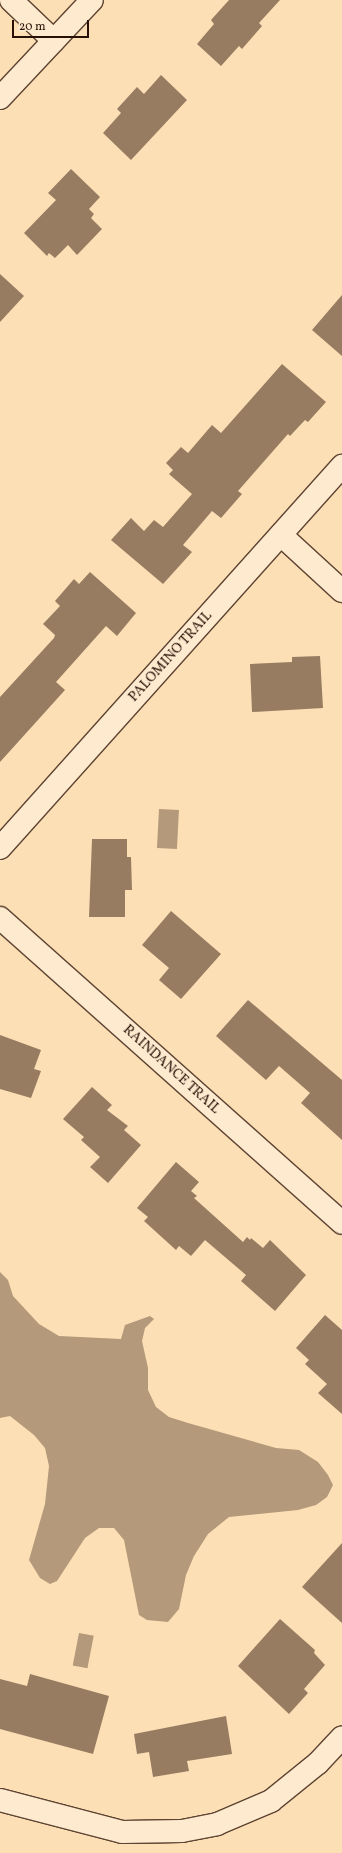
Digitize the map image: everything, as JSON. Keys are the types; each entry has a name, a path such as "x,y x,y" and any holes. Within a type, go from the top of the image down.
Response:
{"street":[{"path":"11,0 54,40"},
{"path":"0,98 92,0"},
{"name":"PALOMINO TRAIL","path":"0,848 342,466"},
{"path":"281,535 342,591"},
{"name":"RAINDANCE TRAIL","path":"0,918 342,1224"},
{"path":"0,1800 122,1832 182,1831 216,1824 271,1801 318,1763 342,1736"}],"shaded area":[{"path":"159,809 179,810 177,849 157,848"},
{"path":"0,1272 8,1280 13,1296 39,1324 59,1336 121,1339 125,1325 150,1316 154,1319 145,1328 142,1341 148,1368 148,1390 156,1407 169,1417 188,1423 276,1448 299,1450 318,1462 328,1475 333,1485 327,1497 316,1505 298,1510 229,1517 208,1534 194,1556 186,1575 179,1609 168,1622 147,1620 139,1615 124,1540 114,1528 99,1528 85,1538 57,1581 50,1584 40,1578 29,1560 45,1504 49,1466 45,1448 34,1435 10,1416 0,1418"},
{"path":"79,1633 94,1636 87,1668 73,1665"}],"building":[{"path":"229,0 280,0 259,23 262,26 242,49 239,46 221,66 197,44 214,24 211,20"},
{"path":"161,75 187,100 131,160 103,133 121,113 117,109 137,87 144,94"},
{"path":"71,169 100,197 89,209 94,214 91,218 102,229 77,255 68,245 55,258 49,253 47,256 24,233 56,200 48,193"},
{"path":"0,274 24,296 0,322"},
{"path":"342,295 342,356 312,330"},
{"path":"282,364 326,402 308,422 305,420 290,436 288,434 238,491 242,494 221,518 212,511 183,545 192,552 163,584 111,540 131,518 144,531 154,520 163,527 192,494 169,474 173,470 166,463 181,447 188,453 212,425 221,433"},
{"path":"90,572 136,613 117,636 106,626 56,682 65,690 0,762 0,697 54,638 55,635 43,624 60,606 55,601 74,579 79,584"},
{"path":"320,656 323,708 252,712 250,664 292,662 292,657"},
{"path":"92,839 127,839 127,857 131,857 132,890 125,890 125,917 89,917"},
{"path":"171,911 221,954 181,999 159,980 169,968 142,945"},
{"path":"248,1000 342,1080 342,1140 301,1103 310,1093 279,1066 266,1080 216,1036"},
{"path":"0,1035 41,1050 34,1069 41,1071 31,1098 0,1089"},
{"path":"92,1087 112,1105 107,1110 128,1126 124,1130 141,1145 108,1183 90,1167 100,1157 81,1140 84,1137 63,1119"},
{"path":"176,1162 199,1182 191,1191 197,1196 194,1198 243,1242 247,1237 250,1240 251,1238 263,1248 270,1240 306,1275 275,1311 241,1281 246,1275 205,1240 191,1256 179,1246 176,1250 144,1221 148,1217 137,1208"},
{"path":"325,1315 342,1330 342,1414 318,1393 327,1384 305,1364 309,1360 296,1348"},
{"path":"342,1543 342,1623 302,1587"},
{"path":"280,1619 315,1650 314,1653 325,1665 304,1689 308,1693 289,1714 238,1666"},
{"path":"30,1674 109,1696 93,1754 0,1729 0,1679 27,1686"},
{"path":"226,1716 232,1754 187,1761 189,1771 153,1777 149,1752 137,1754 134,1734"}]}
